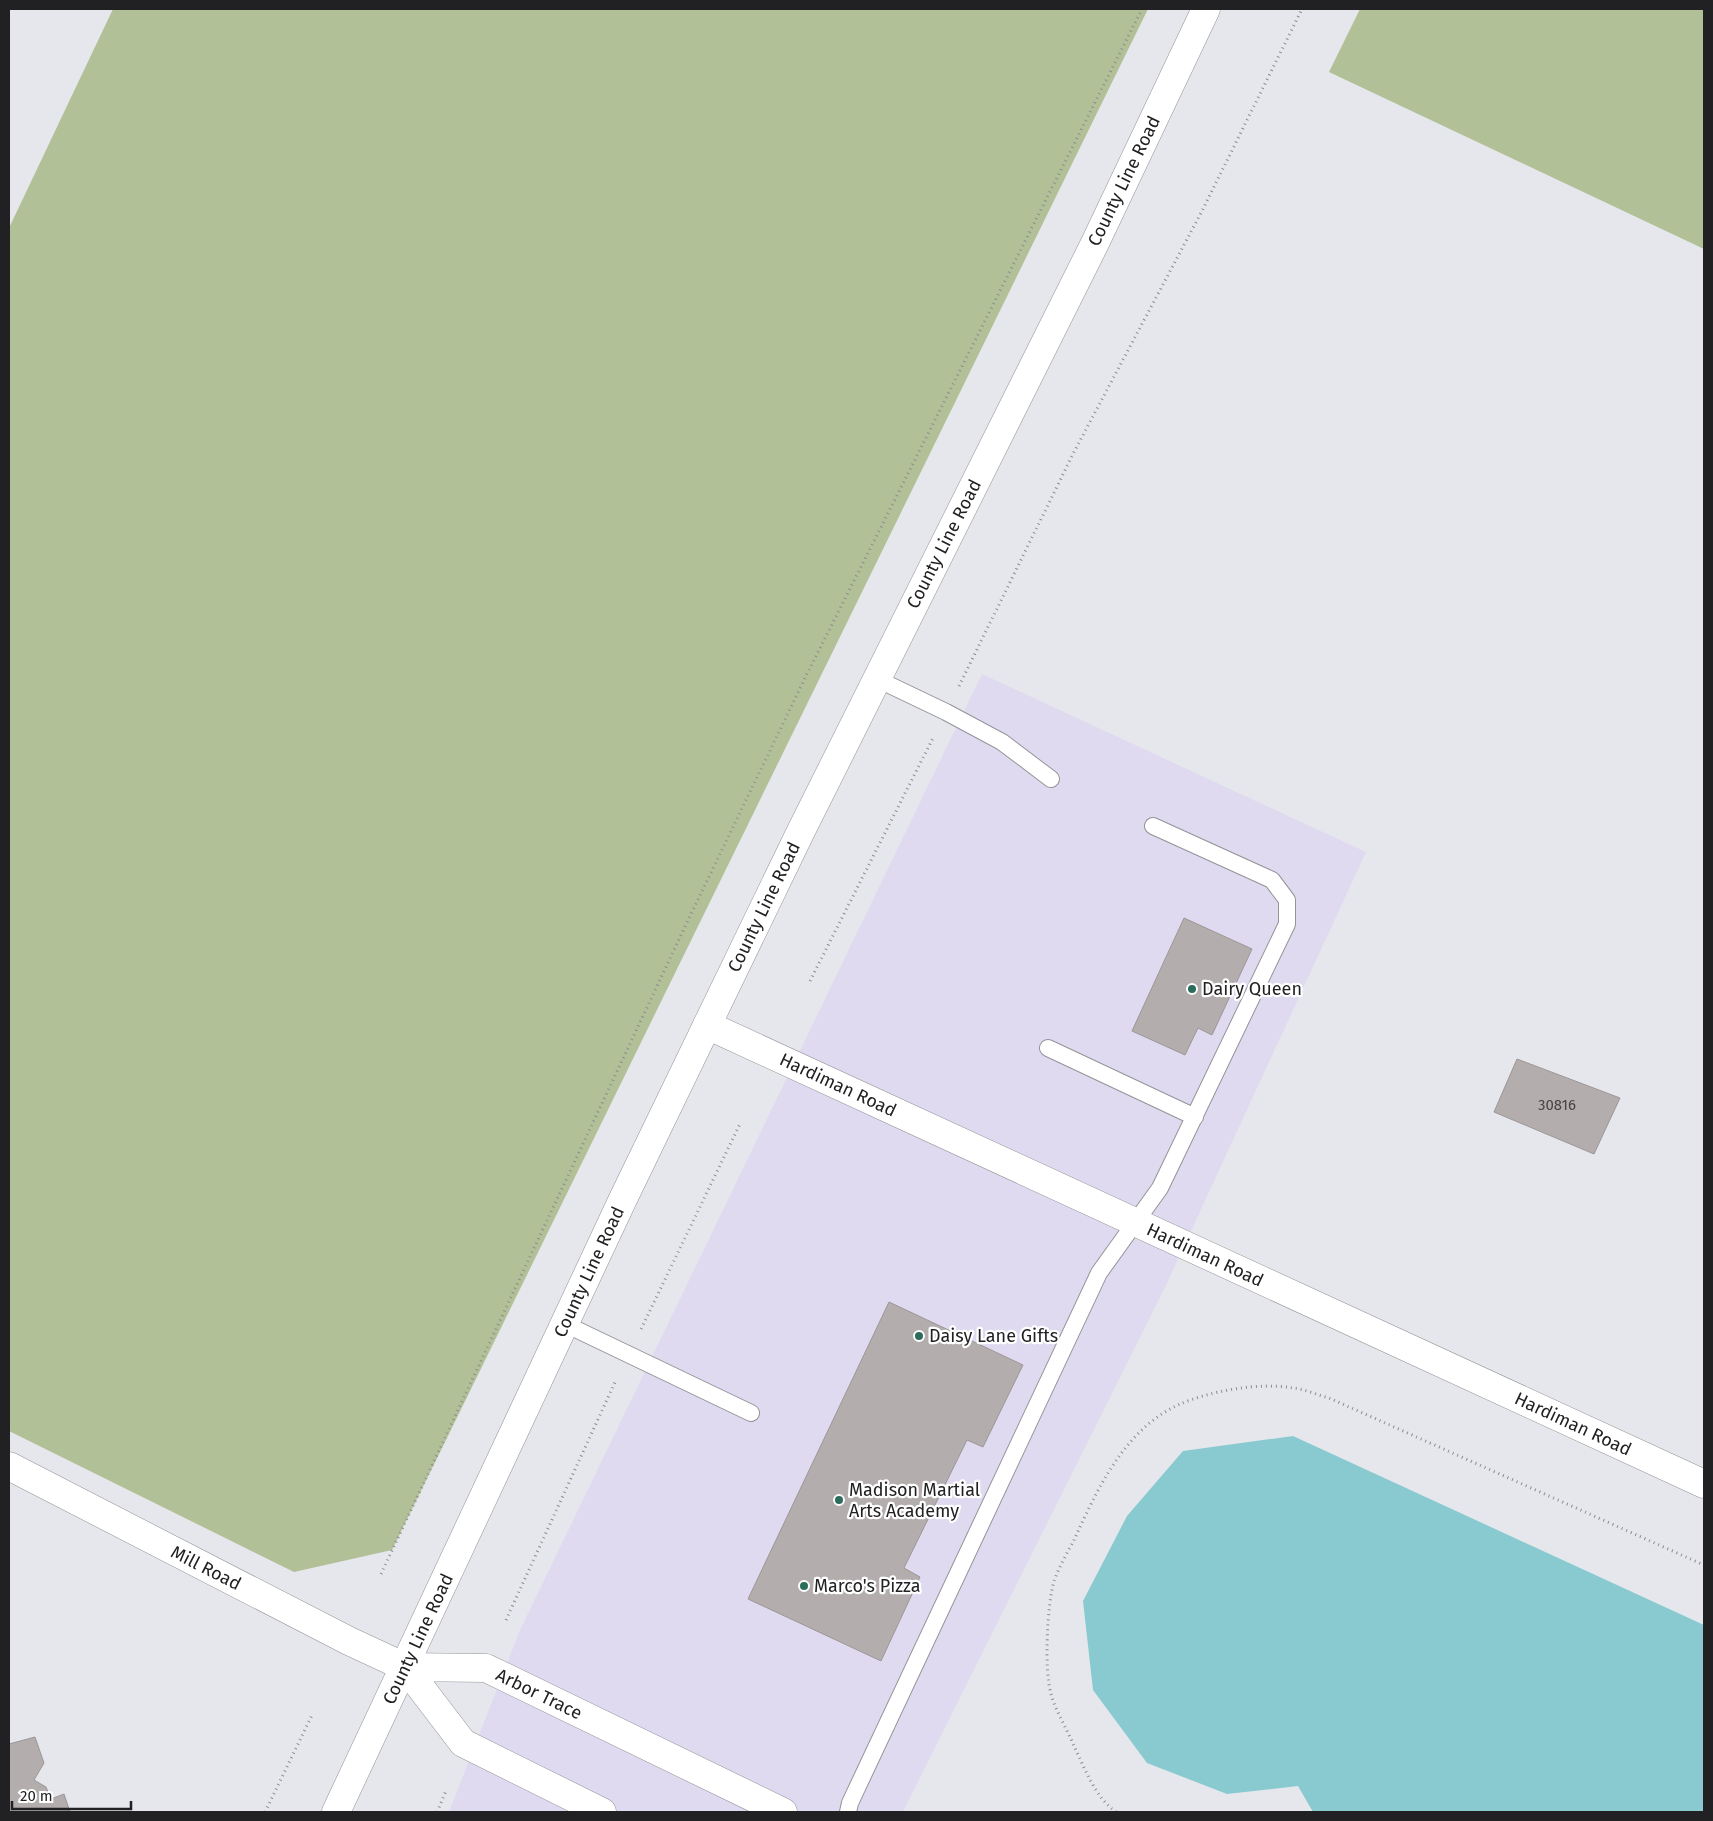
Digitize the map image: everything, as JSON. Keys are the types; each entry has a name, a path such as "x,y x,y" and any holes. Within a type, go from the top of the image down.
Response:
{"street":[{"name":"County Line Road","path":"336,1812 406,1667 707,1024 1095,243 1206,9"},
{"name":"Hardiman Road","path":"707,1024 1134,1223 1704,1484"},
{"name":"Mill Road","path":"9,1466 349,1641 406,1667"},
{"path":"406,1667 463,1743 602,1812"},
{"name":"Arbor Trace","path":"406,1667 486,1668 783,1812"}],"lane":[{"path":"877,679 946,712 1002,742 1051,779"},
{"path":"848,1812 850,1803 1099,1273 1160,1188 1287,924 1287,900 1272,880 1153,826"},
{"path":"1048,1048 1195,1117"},
{"path":"565,1324 751,1413"}],"path":[{"path":"380,1574 689,918 807,674 1142,9"},
{"path":"810,981 946,712 1074,452 1202,211 1302,9"},
{"path":"1116,1812 1108,1806 1089,1778 1051,1694 1046,1659 1050,1607 1054,1581 1090,1505 1118,1457 1145,1427 1178,1405 1215,1394 1253,1386 1293,1388 1329,1398 1704,1565"},
{"path":"266,1812 313,1713"},
{"path":"436,1812 446,1792"}],"shaded area":[{"path":"982,674 1366,852 1167,1283 903,1812 449,1812 520,1630"}],"green space":[{"path":"113,9 1148,9 392,1550 294,1572 9,1431 9,228"},
{"path":"1360,9 1704,9 1704,249 1329,72"}],"water":[{"path":"1293,1436 1704,1625 1704,1812 1313,1812 1298,1786 1227,1794 1147,1763 1093,1690 1083,1601 1127,1516 1183,1451"}],"building":[{"name":"Dairy Queen","path":"1184,918 1252,949 1212,1035 1198,1028 1185,1055 1132,1031"},
{"path":"1517,1059 1620,1098 1594,1154 1494,1112"},
{"path":"889,1302 1023,1365 983,1447 967,1440 904,1568 920,1577 881,1661 748,1599"},
{"path":"35,1737 44,1763 34,1780 46,1787 51,1799 64,1794 70,1812 9,1812 9,1744"}],"place":[{"name":"Dairy Queen","path":"1192,989"},
{"name":"Daisy Lane Gifts","path":"919,1336"},
{"name":"Madison Martial Arts Academy","path":"839,1500"},
{"name":"Marco's Pizza","path":"804,1586"}]}
